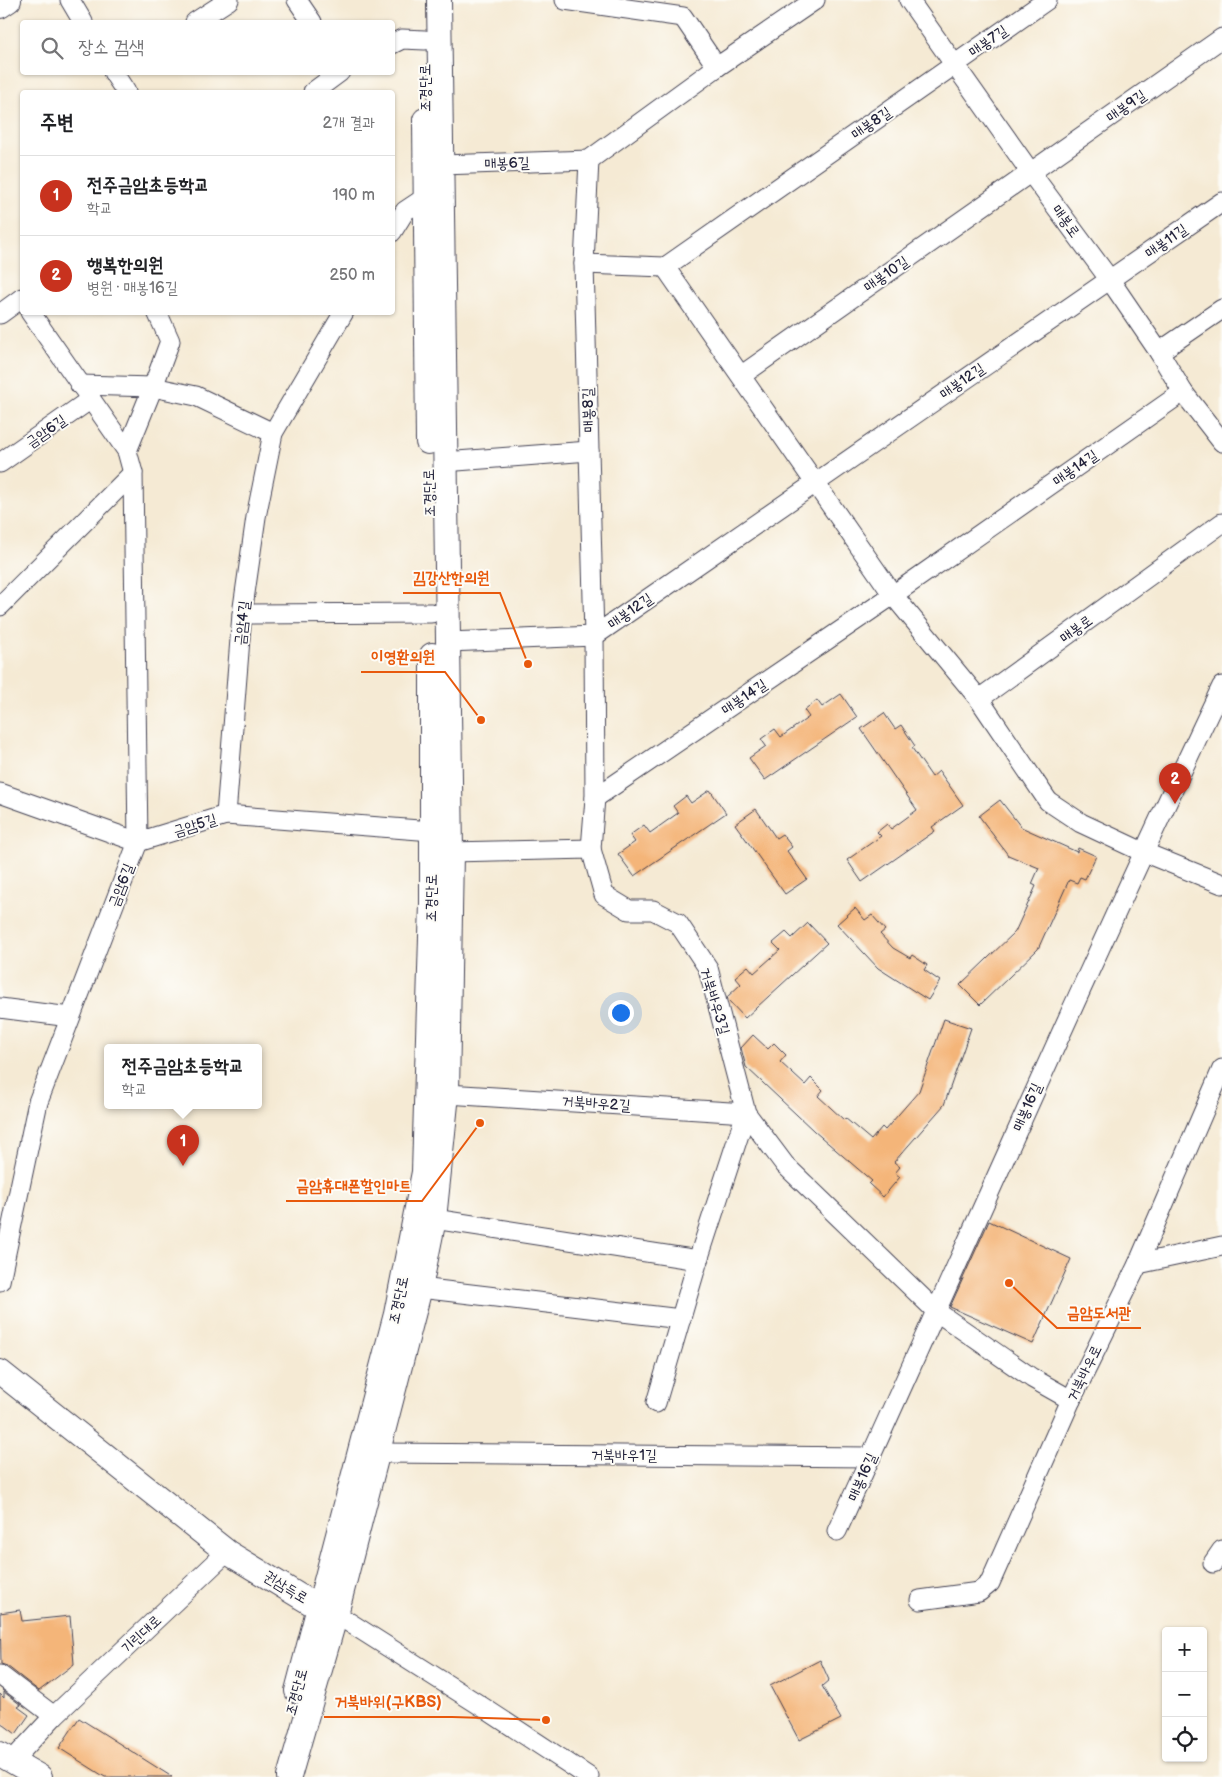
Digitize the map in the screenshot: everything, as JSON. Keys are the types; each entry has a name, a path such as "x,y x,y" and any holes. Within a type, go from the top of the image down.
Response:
{"street":[{"path":"0,6 9,0"},
{"path":"70,0 82,20"},
{"path":"198,20 228,0"},
{"path":"297,0 311,20"},
{"name":"조경단로","path":"273,1777 378,1454 420,1288 434,1219 447,1094 450,852 448,642 434,164 424,0"},
{"name":"조경단로","path":"289,1777 396,1314 424,1172 432,903 426,197 434,164 439,0"},
{"path":"567,0 633,5 683,17 717,67"},
{"path":"814,0 717,67 589,160 584,264 665,267 742,375 893,595 979,699 1048,801 1081,824 1222,884"},
{"name":"매봉로","path":"909,0 1031,173 1110,280 1159,352 1183,392 1222,442"},
{"name":"매봉7길","path":"954,64 1046,0"},
{"name":"매봉9길","path":"1031,173 1222,38"},
{"path":"395,42 402,39 425,40"},
{"name":"매봉8길","path":"665,267 954,64"},
{"path":"116,75 125,90"},
{"path":"316,90 336,75"},
{"name":"매봉6길","path":"434,164 589,160"},
{"name":"매봉10길","path":"742,375 1031,173"},
{"path":"395,227 405,211 426,197"},
{"name":"매봉11길","path":"1110,280 1222,202"},
{"name":"매봉8길","path":"584,264 594,636"},
{"name":"매봉12길","path":"448,642 594,636 1110,280"},
{"path":"0,314 20,305"},
{"path":"1159,352 1222,309"},
{"name":"금암6길","path":"0,1281 38,1102 138,842 133,473 127,451 32,315"},
{"path":"127,451 154,386 170,340 159,315"},
{"name":"금암4길","path":"226,815 242,614 256,516 273,433 342,315"},
{"path":"86,392 154,386 196,396 273,433"},
{"name":"금암6길","path":"0,463 86,392"},
{"name":"매봉14길","path":"595,798 893,595 1183,392"},
{"name":"조경단로","path":"444,462 589,452"},
{"path":"0,606 133,473"},
{"name":"매봉로","path":"979,699 1222,523"},
{"path":"242,614 431,613"},
{"name":"매봉12길","path":"591,849 595,798 594,636"},
{"name":"매봉16길","path":"837,1531 1054,1046 1222,686"},
{"path":"0,793 138,842"},
{"name":"금암5길","path":"138,842 226,815 432,831"},
{"path":"432,831 450,852 591,849"},
{"name":"거북바우3길","path":"591,849 604,895 629,910 653,910 678,923 708,968 746,1113 785,1165 936,1312 1032,1378 1071,1400"},
{"path":"0,1008 70,1017"},
{"name":"거북바우로","path":"920,1600 979,1592 990,1583 1071,1400 1138,1264 1222,1069"},
{"name":"거북바우2길","path":"447,1094 746,1113"},
{"path":"656,1403 682,1320 698,1260 746,1113"},
{"path":"434,1219 698,1260"},
{"path":"1138,1264 1222,1246"},
{"path":"420,1288 682,1320"},
{"name":"권삼득로","path":"0,1372 227,1552 478,1704 589,1777"},
{"name":"거북바우1길","path":"378,1454 871,1457"},
{"name":"기린대로","path":"40,1777 6,1757 54,1716 227,1552"},
{"path":"0,1675 54,1716"}],"building":[{"path":"841,694 857,717 765,780 749,758 766,746 761,739 775,729 781,737 809,717 804,710 817,700 822,707"},
{"path":"884,713 895,729 901,725 915,746 912,748 932,777 939,771 963,805 932,827 935,831 862,882 847,860 881,836 877,832 887,824 891,829 917,810 861,729"},
{"path":"710,790 726,813 634,876 618,854 635,842 630,835 644,825 650,833 678,813 673,806 686,796 691,803"},
{"path":"1000,800 1021,827 1077,852 1078,848 1096,856 1085,879 1080,877 1077,883 1069,880 1038,949 980,1005 960,985 1015,932 1036,886 1032,884 1039,868 1008,855 979,816"},
{"path":"756,809 776,838 782,834 792,847 787,851 807,879 785,894 735,824"},
{"path":"855,908 865,920 872,915 885,930 880,934 893,948 910,958 912,955 927,965 924,970 940,981 928,1000 878,968 837,924"},
{"path":"808,923 827,943 745,1018 727,997 741,984 735,977 748,966 754,973 780,950 773,943 786,932 792,938"},
{"path":"944,1019 971,1028 944,1105 894,1162 900,1167 895,1173 900,1177 883,1197 869,1184 872,1181 814,1131 746,1067 741,1048 753,1035 768,1049 774,1043 786,1055 780,1062 805,1085 811,1078 823,1090 818,1096 844,1120 845,1118 871,1140 882,1127 885,1130 919,1091"},
{"path":"989,1221 1071,1259 1033,1344 950,1307"},
{"path":"20,1610 22,1621 70,1616 74,1664 39,1691 7,1666 1,1664 0,1613"},
{"path":"820,1660 829,1680 822,1686 841,1719 799,1740 770,1686"},
{"path":"4,1692 21,1705 18,1707 29,1715 16,1734 0,1722 0,1694 4,1698"},
{"path":"79,1718 172,1777 105,1777 59,1748"}],"place":[{"name":"김강산한의원","path":"528,664"},
{"name":"이영환의원","path":"481,720"},
{"name":"행복한의원","path":"1175,804"},
{"name":"금암휴대폰할인마트","path":"480,1123"},
{"name":"전주금암초등학교","path":"183,1166"},
{"name":"금암도서관","path":"1009,1283"},
{"name":"거북바위(구KBS)","path":"546,1720"}]}
